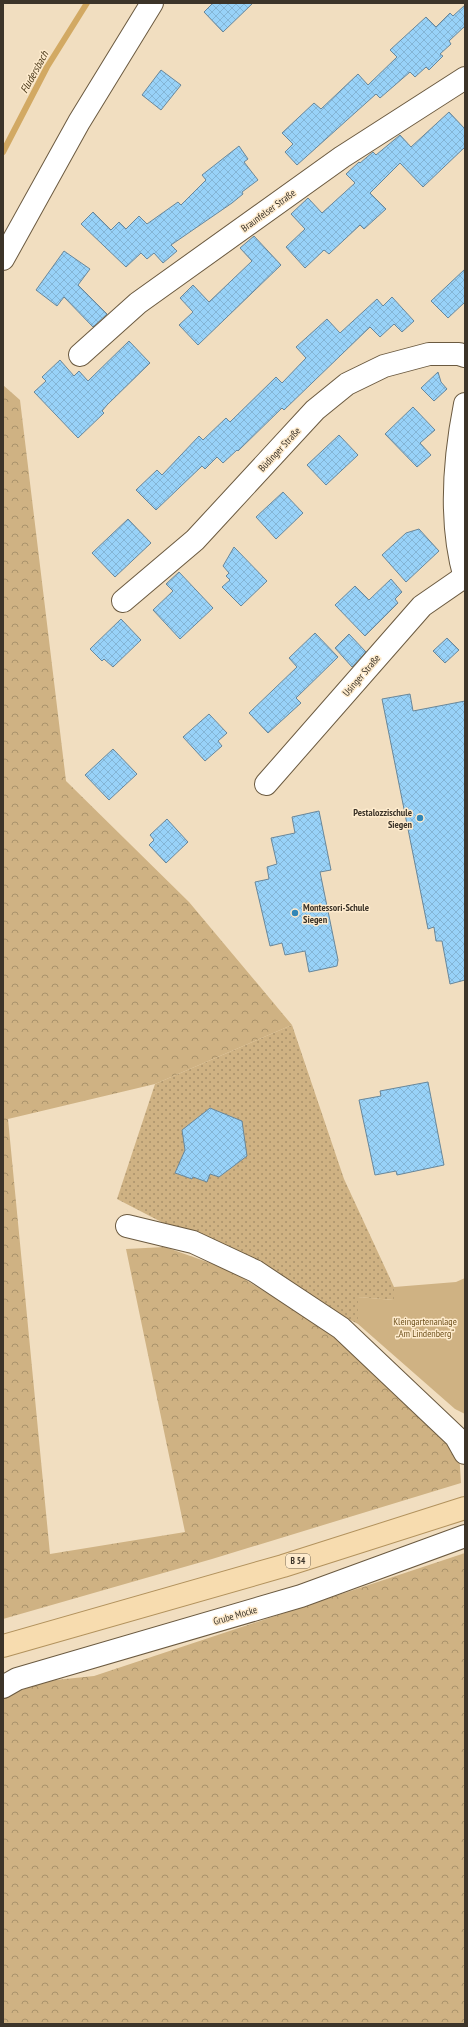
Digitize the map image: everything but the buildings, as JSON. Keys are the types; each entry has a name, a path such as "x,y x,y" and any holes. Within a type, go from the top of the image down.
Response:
{"main road":[{"name":"B 54","path":"3,1646 209,1588 465,1508"}],"street":[{"path":"3,259 79,122 152,3"},
{"name":"Braunfelser Straße","path":"80,355 144,298 342,157 465,78"},
{"name":"Büdinger Straße","path":"123,602 195,540 315,410 346,384 384,366 429,354 459,354 465,356"},
{"path":"465,404 458,438 455,493 463,539 465,578"},
{"name":"Usinger Straße","path":"266,784 422,606 465,578"},
{"path":"127,1226 193,1242 255,1271 341,1328 456,1437 465,1453"},
{"name":"Grube Mocke","path":"3,1688 18,1679 301,1596 465,1536"}],"green space":[{"path":"3,385 20,400 66,781 189,902 292,1025 155,1084 8,1119 50,1554 185,1532 126,1249 165,1247 230,1270 331,1333 459,1452 461,1483 212,1559 3,1619"},
{"path":"292,1025 344,1179 394,1287 394,1300 358,1297 358,1324 117,1199 155,1084"},
{"name":"Kleingartenanlage „Am Lindenberg“","path":"465,1278 465,1414 455,1409 358,1324 358,1297 394,1300 394,1287 456,1282"},
{"path":"465,1553 465,2024 3,2024 3,1697 46,1681 94,1676"}],"waterway":[{"name":"Fludersbach","path":"3,152 47,67 87,3"}],"place":[{"name":"Pestalozzischule Siegen","path":"420,818"},
{"name":"Montessori-Schule Siegen","path":"295,913"}]}
